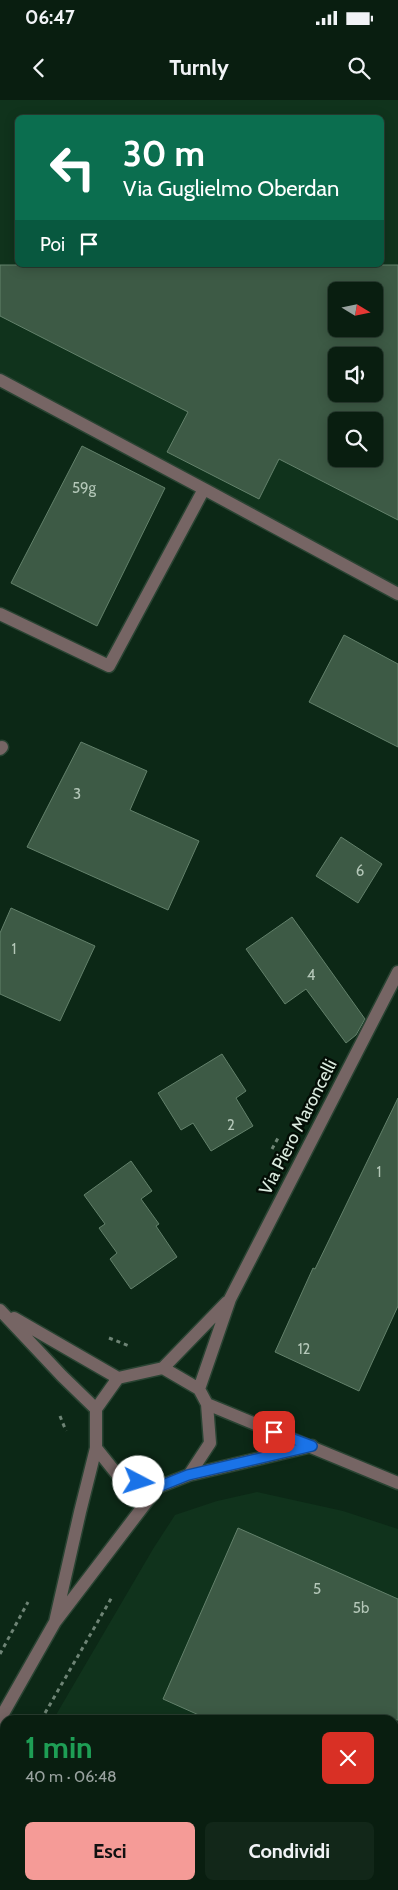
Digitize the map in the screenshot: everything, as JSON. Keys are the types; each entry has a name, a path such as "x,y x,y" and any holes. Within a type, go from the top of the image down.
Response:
{"street":[{"path":"0,380 398,594"},
{"path":"0,614 109,666 204,489"},
{"name":"Via Piero Maroncelli","path":"199,1389 230,1299 398,972"},
{"name":"Via Piero Maroncelli","path":"163,1368 230,1299"},
{"path":"0,1310 118,1378 163,1368 199,1389 207,1404 210,1443 188,1475"},
{"path":"0,1310 96,1409"},
{"path":"55,1622 96,1448 96,1409 118,1378"},
{"path":"207,1404 398,1483"},
{"path":"2,1715 55,1622 158,1487 188,1475 312,1446"},
{"path":"96,1448 120,1478 158,1487"}],"path":[{"path":"269,1156 278,1138"},
{"path":"77,1355 96,1332 130,1346"},
{"path":"62,1376 56,1404 66,1432"},
{"path":"44,1715 115,1593"},
{"path":"0,1654 29,1601"}],"shaded area":[{"path":"0,100 398,100 398,595 0,377"},
{"path":"257,1492 343,1511 398,1529 398,1715 56,1715 153,1549 175,1515 217,1501"}],"building":[{"path":"0,265 15,265 15,267 384,267 384,265 398,265 398,520 279,459 259,499 167,452 188,412 0,316"},
{"path":"82,446 165,488 97,626 11,583"},
{"path":"344,635 398,664 398,747 309,702"},
{"path":"81,742 147,771 130,810 199,841 168,910 27,847"},
{"path":"341,837 382,864 358,903 316,876"},
{"path":"11,908 95,946 60,1021 0,994 0,933"},
{"path":"292,917 365,1019 356,1035 346,1043 306,989 285,1004 246,949"},
{"path":"222,1054 246,1091 236,1098 253,1126 211,1151 193,1123 181,1130 158,1093"},
{"path":"398,1098 398,1306 359,1391 275,1352 313,1268 315,1269"},
{"path":"131,1161 152,1191 141,1199 159,1224 156,1226 177,1257 131,1289 110,1259 117,1253 99,1228 105,1224 84,1195"},
{"path":"238,1528 398,1599 398,1715 199,1715 163,1699"}],"route":[{"path":"139,1482 158,1487 188,1475 254,1458 312,1446 274,1432"}]}
